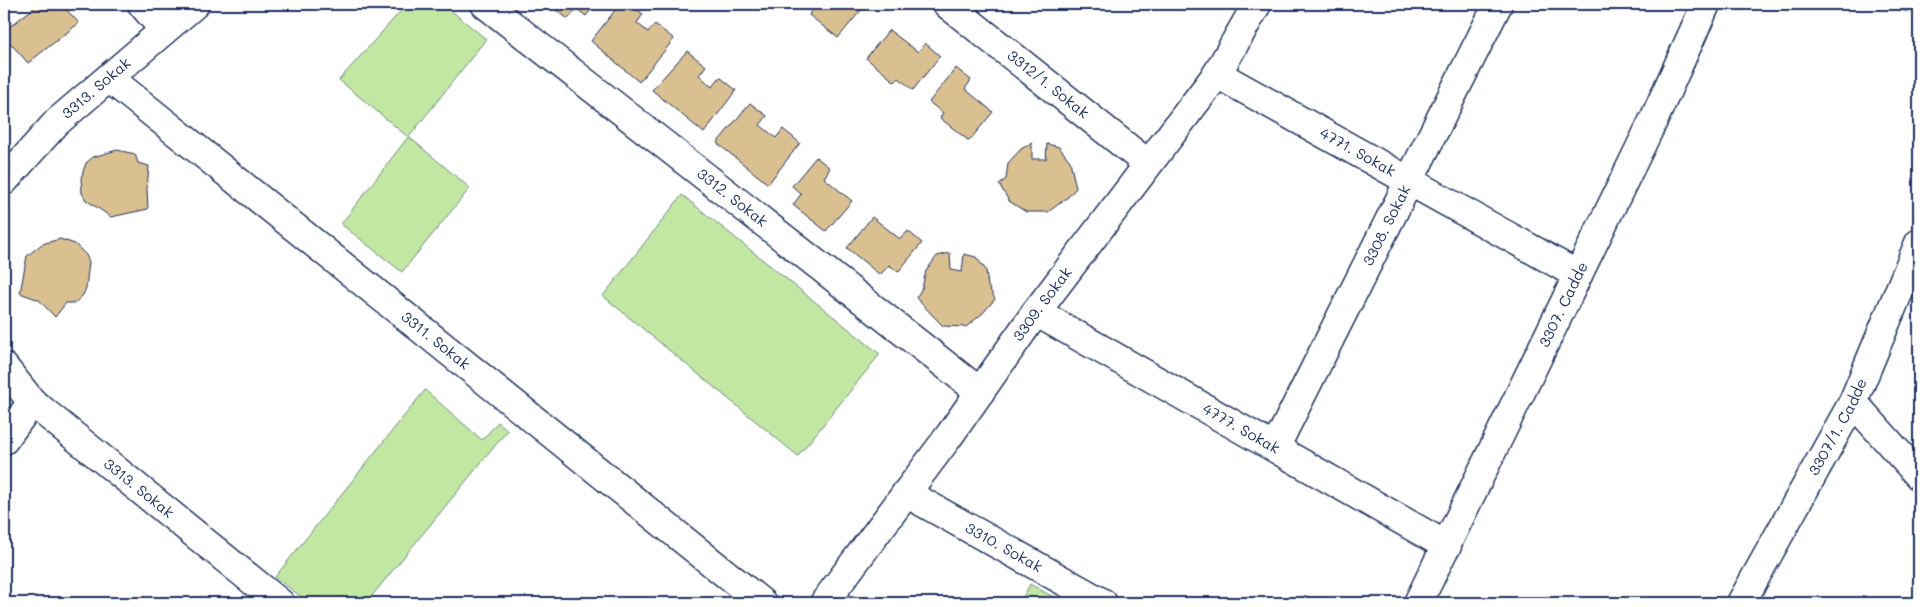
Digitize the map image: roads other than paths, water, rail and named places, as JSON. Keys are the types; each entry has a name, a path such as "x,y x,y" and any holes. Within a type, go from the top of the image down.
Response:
{"street":[{"path":"142,4 164,30"},
{"name":"3313. Sokak","path":"4,181 57,122 195,4"},
{"name":"3312. Sokak","path":"485,4 980,392"},
{"name":"3312/1. Sokak","path":"947,4 1148,164"},
{"name":"3309. Sokak","path":"824,603 906,494 1036,312 1216,74 1257,4"},
{"name":"3308. Sokak","path":"1275,448 1411,182 1498,4"},
{"name":"3307. Cadde","path":"1418,603 1655,117 1706,4"},
{"name":"4771. Sokak","path":"1216,74 1578,275"},
{"name":"3311. Sokak","path":"109,78 762,603"},
{"name":"3307/1. Cadde","path":"1741,603 1852,402 1919,244"},
{"name":"4777. Sokak","path":"1036,312 1447,546"},
{"path":"4,440 13,384"},
{"name":"3313. Sokak","path":"13,384 280,603"},
{"path":"1852,402 1919,476"},
{"name":"3310. Sokak","path":"906,494 1103,603"}],"water":[{"path":"1883,4 1910,4 1907,12"}]}
